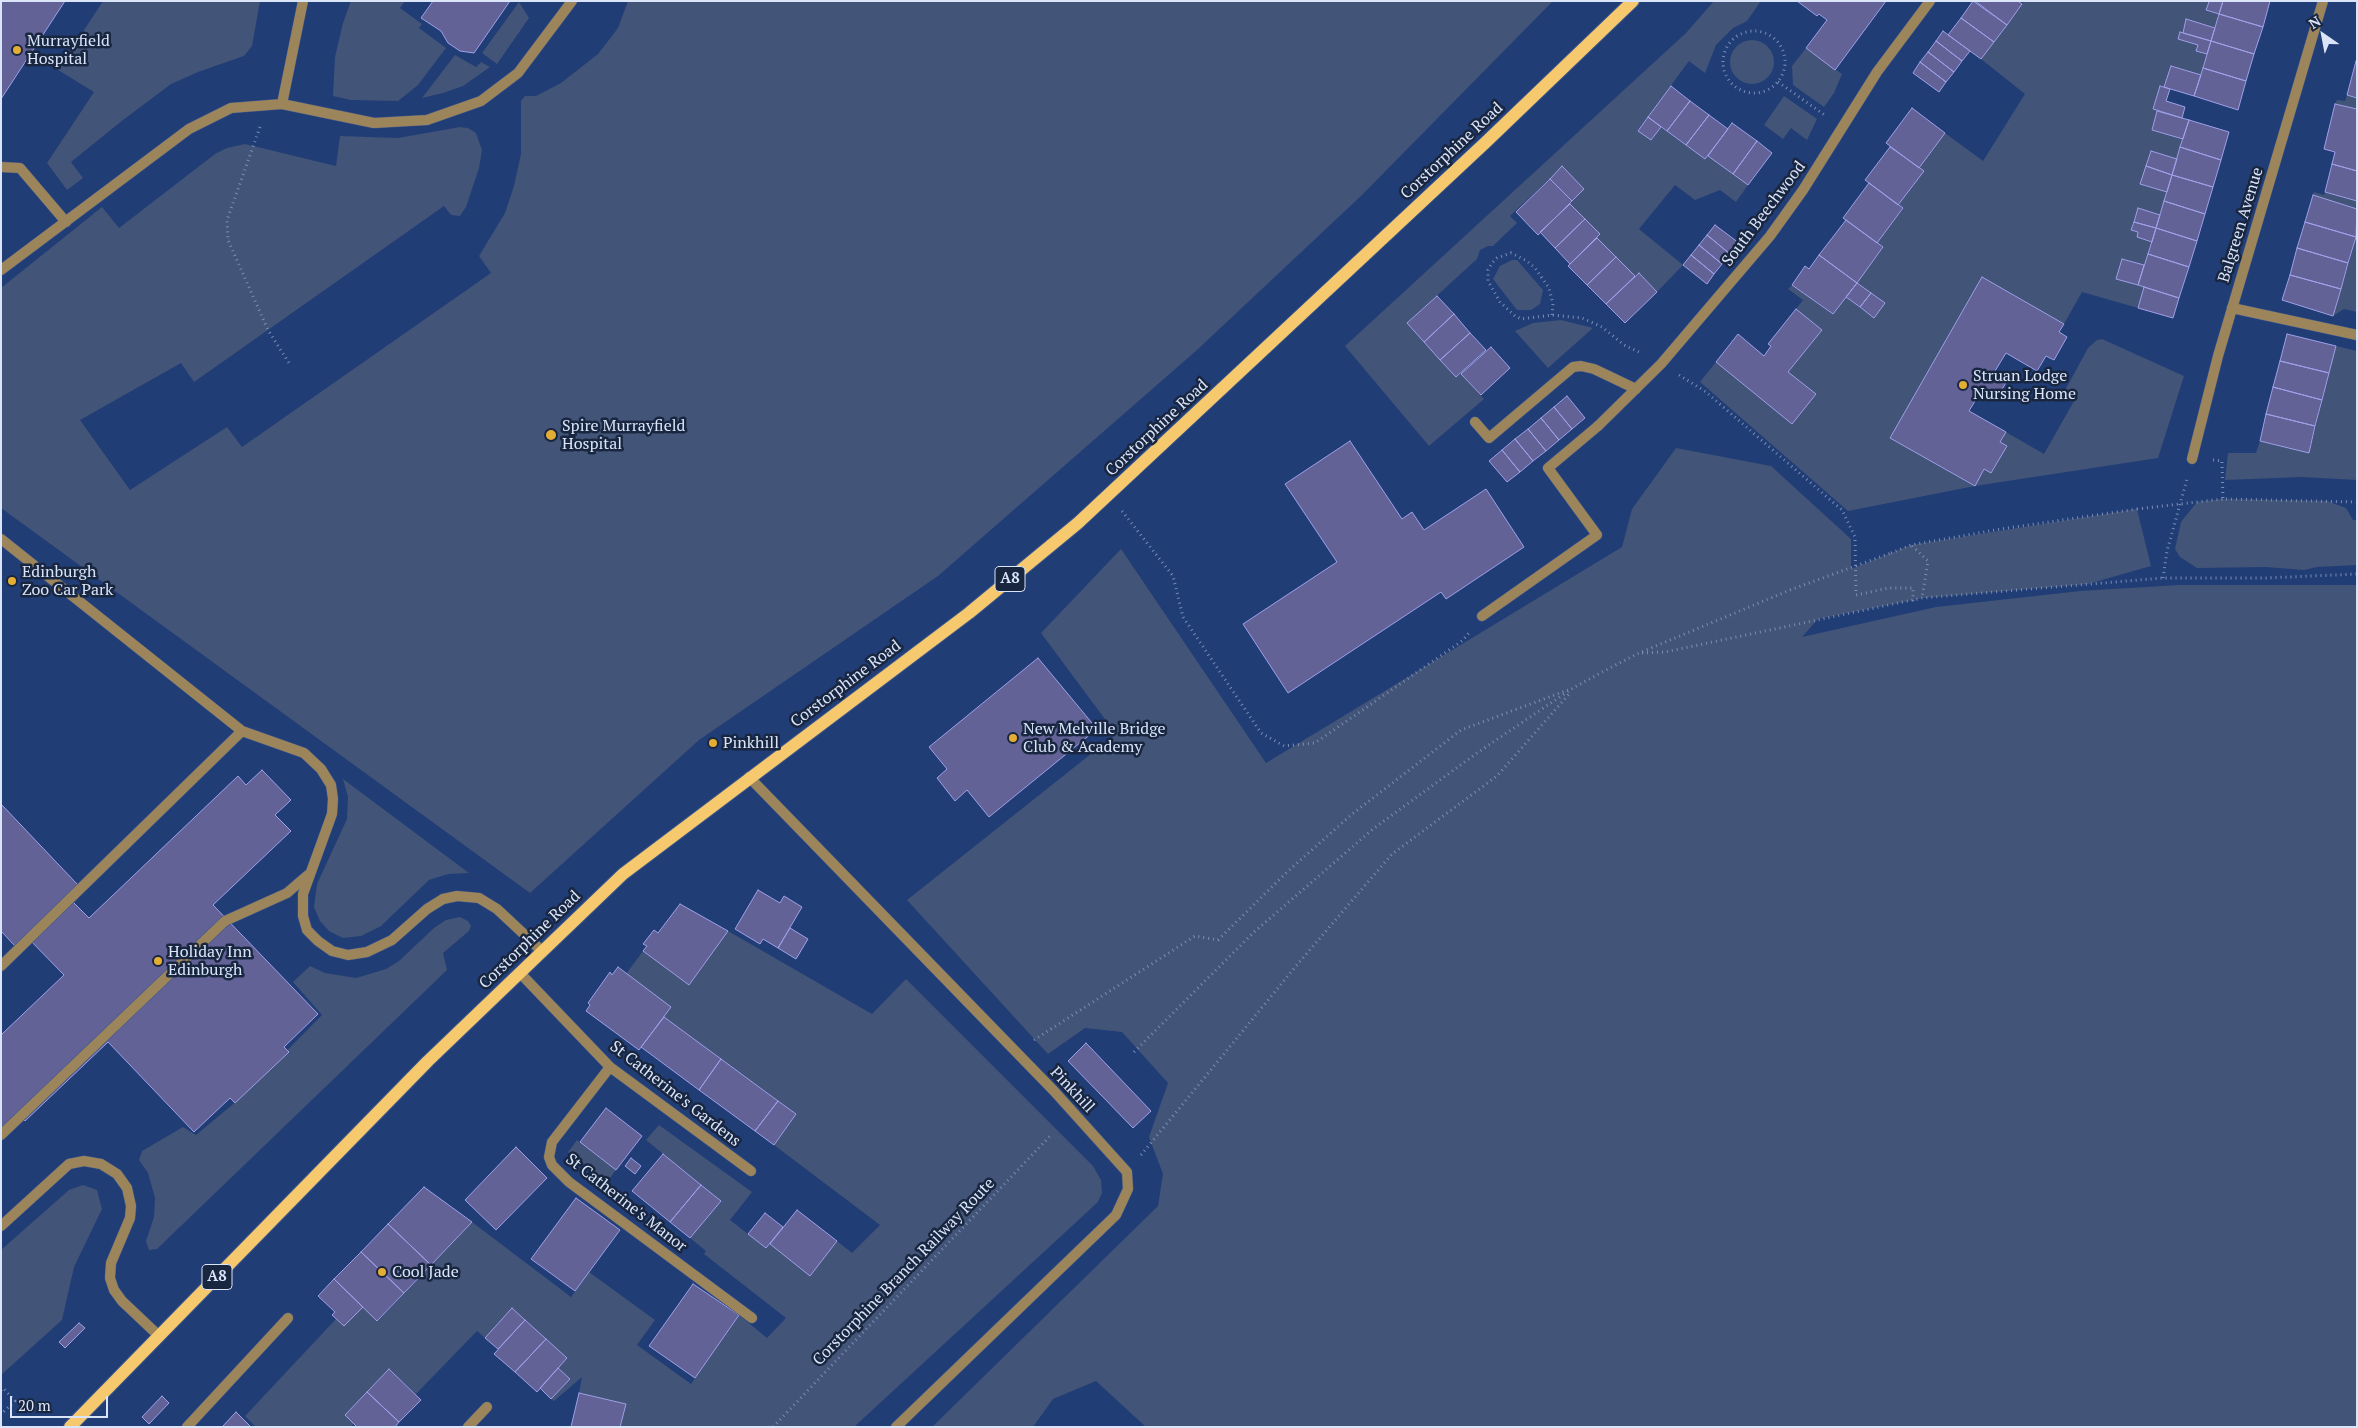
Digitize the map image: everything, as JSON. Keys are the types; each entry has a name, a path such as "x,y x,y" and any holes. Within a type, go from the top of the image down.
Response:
{"main road":[{"name":"Corstorphine Road","path":"72,1426 362,1127 623,874 969,612 1109,495 1633,1"}],"street":[{"path":"282,104 303,1"},
{"path":"1,270 189,129 230,108 282,104 374,123 427,120 481,101 518,73 572,1"},
{"name":"South Beechwood","path":"1482,616 1597,535 1548,468 1598,426 1636,390 1698,324 1770,236 1803,190 1877,72 1930,1"},
{"name":"Balgreen Avenue","path":"2192,459 2232,308 2323,1"},
{"path":"1,167 20,168 66,222"},
{"path":"2232,308 2357,335"},
{"path":"1475,422 1489,438 1573,367 1586,366 1636,390"},
{"path":"1,539 242,731 304,753 321,769 331,785 333,799 332,814 308,874 303,894 307,930 318,942 332,952 348,955 381,946 409,926 427,909 443,899 457,896 479,898 497,909 542,951"},
{"path":"1,966 242,731"},
{"name":"Pinkhill","path":"749,777 1127,1172"},
{"path":"1,1135 224,921 287,894 308,874"},
{"name":"St Catherine's Gardens","path":"520,973 610,1067 751,1171"},
{"name":"St Catherine's Manor","path":"610,1067 552,1142 549,1158 552,1165 569,1182 752,1318"},
{"path":"2,1222 69,1164 84,1161 101,1164 117,1174 127,1188 131,1206 130,1218 111,1264 110,1278 114,1290 122,1301 159,1336"},
{"path":"896,1427 1116,1215 1128,1190 1127,1172"},
{"path":"186,1427 288,1318"},
{"path":"468,1427 487,1407"}],"path":[{"path":"1754,30 1762,32 1777,41 1785,57 1783,75 1778,82 1763,92 1745,93 1737,89 1725,75 1722,67 1722,58 1730,42 1744,32 1754,30"},
{"path":"1778,82 1842,128"},
{"path":"268,105 227,220 228,240 268,330 289,363"},
{"path":"2164,578 2167,551 2192,459"},
{"path":"2222,461 2222,499"},
{"path":"1109,495 1173,576 1182,617 1261,733 1284,746 1315,743 1462,641 1482,616"},
{"path":"1134,1052 1253,933 1373,830 1477,753 1574,688 1639,653 1790,590 1911,545 2137,509 2222,499 2357,502"},
{"path":"1842,510 1855,537 1856,595 1889,588 1912,588 1913,602"},
{"path":"1911,545 1928,561 1922,598"},
{"path":"1639,653 1665,652 1913,602 1922,598 2164,578 2266,578 2357,574"},
{"path":"1014,1052 1080,1012 1195,936 1218,940 1286,873 1351,815 1461,730 1574,688"},
{"path":"1127,1172 1296,966 1392,854 1497,776 1574,688"},
{"name":"Corstorphine Branch Railway Route","path":"773,1427 1052,1134"},
{"path":"1,1390 3,1388 15,1401 1,1414"}],"shaded area":[{"path":"103,1 260,1 252,46 244,56 198,72 171,84 123,120 71,162 83,178 67,190 47,163 94,92 58,70"},
{"path":"351,1 405,1 400,8 422,24 419,28 446,48 418,85 398,101 351,100 333,96 335,57 343,23"},
{"name":"Spire Murrayfield Hospital","path":"628,1 1553,1 1361,196 1197,350 938,576 699,740 530,893 1,508 1,288 102,207 119,228 215,154 227,148 245,144 336,166 340,136 398,138 460,127 468,128 476,133 482,150 479,168 466,207 460,216 451,215 444,206 194,382 181,363 80,420 130,490 227,427 242,447 491,273 479,256 505,213 514,186 521,154 521,101 525,96 536,96 561,83 598,54 618,28"},
{"path":"1714,1 1761,1 1747,21 1733,28 1716,45 1705,73 1689,61 1638,130 1651,140 1661,127 1705,159 1708,156 1748,185 1736,202 1720,190 1695,200 1675,185 1639,229 1683,265 1657,292 1639,273 1635,276 1597,238 1600,234 1570,204 1584,189 1562,167 1510,216 1517,223 1493,246 1480,250 1477,259 1407,323 1456,377 1461,374 1484,399 1429,446 1345,346 1686,33"},
{"path":"2024,1 2207,1 2209,2 2207,10 2219,14 2215,28 2186,19 2183,33 2180,32 2178,39 2198,45 2196,51 2207,54 2201,75 2171,66 2164,87 2160,86 2153,109 2157,111 2152,130 2183,139 2177,159 2151,151 2146,166 2167,192 2160,215 2138,208 2131,230 2138,232 2137,237 2152,242 2144,265 2122,259 2117,278 2144,287 2138,308 2082,292 2064,324 1982,277 1890,438 1974,486 1984,469 1992,472 2007,446 2000,442 2006,432 2044,454 2074,401 2063,394 2088,348 2097,340 2102,339 2184,376 2158,458 1975,486 1848,511 1700,382 1716,362 1792,423 1815,394 1788,372 1822,330 1796,309 1803,300 1788,289 1792,285 1832,314 1846,297 1874,318 1884,303 1857,283 1883,248 1877,243 1903,209 1898,205 1923,171 1919,168 1945,133 1983,161 2025,94 1981,59"},
{"path":"519,2 529,18 497,64 482,53"},
{"path":"1756,40 1768,46 1773,53 1773,71 1768,78 1761,83 1748,84 1740,81 1733,74 1730,58 1733,50 1740,43"},
{"path":"1806,48 1842,74 1834,93 1824,107 1793,85 1792,66"},
{"path":"455,55 476,67 481,62 490,67 463,86 422,98"},
{"path":"2347,95 2357,98 2357,109 2335,104 2337,100 2345,101"},
{"path":"1784,96 1817,119 1807,140 1791,128 1783,139 1764,125"},
{"path":"2314,192 2324,195 2325,192 2357,201 2357,209 2313,195"},
{"path":"2357,235 2357,312 2344,309 2333,316"},
{"path":"1512,260 1517,260 1543,290 1540,304 1531,310 1517,310 1493,279 1500,266"},
{"path":"1561,320 1593,328 1548,368 1515,331 1533,323"},
{"path":"2336,346 2357,351 2357,480 2302,477 2225,480 2228,453 2256,453 2260,441 2309,453"},
{"path":"1676,448 1771,466 1851,539 1851,569 1911,545 2137,509 2151,566 2088,584 1923,598 1818,619 1802,637 1936,607 2080,591 2179,585 2357,585 2357,1427 1146,1427 1096,1381 1053,1399 1033,1427 932,1427 1158,1206 1163,1174 1149,1137 1168,1083 1122,1032 1085,1028 1048,1054 907,900 1116,734 1041,633 1121,549 1266,763 1622,547 1632,509"},
{"path":"2223,499 2327,501 2346,508 2353,520 2357,520 2357,565 2317,567 2304,570 2266,567 2197,568 2180,557 2175,549 2181,522 2197,502"},
{"path":"343,779 469,873 448,874 429,880 381,926 361,936 343,938 329,931 320,921 314,907 317,884 347,819 348,797"},
{"path":"460,917 468,921 471,926 469,931 443,953 447,970 157,1249 149,1250 146,1241 154,1217 155,1198 148,1173 139,1160 142,1151 183,1127 196,1135 238,1100 322,1015 293,982 310,966 325,973 356,978 386,969 399,961 434,928 446,920"},
{"path":"728,931 872,1014 906,979 1093,1166 1101,1180 1102,1193 1098,1202 854,1427 620,1427 625,1404 579,1393 582,1377 554,1401 551,1399 570,1379 558,1368 567,1358 512,1308 485,1338 477,1331 416,1394 389,1369 345,1415 354,1423 351,1427 256,1427 245,1416 336,1319 344,1326 363,1307 378,1321 472,1222 571,1297 589,1272 655,1320 637,1345 691,1384 739,1315 767,1338 786,1318 704,1254 706,1251 690,1238 721,1201 646,1140 659,1125 752,1192 730,1220 766,1248 770,1244 810,1275 837,1241 852,1253 880,1225 774,1145 796,1114 664,1017 670,1007 626,974 643,951 689,985"},
{"path":"577,1140 616,1170 607,1182 568,1152"},
{"path":"83,1185 97,1190 102,1209 74,1267 62,1320 1,1375 1,1250 69,1190"}],"building":[{"name":"Murrayfield Hospital","path":"1,1 65,1 1,99"},
{"path":"433,1 510,1 474,53 460,51 448,43 441,31 421,18"},
{"path":"1797,1 1886,1 1835,70 1806,48 1827,20 1819,14 1817,16"},
{"path":"1973,1 2007,25 1994,42 1961,18"},
{"path":"1975,1 2018,1 2022,4 2007,25"},
{"path":"2207,1 2223,1 2219,14 2206,10 2209,2"},
{"path":"2223,1 2270,1 2263,27 2219,14"},
{"path":"2219,14 2263,27 2254,54 2211,41"},
{"path":"1961,18 1994,42 1981,59 1948,35"},
{"path":"2186,19 2215,28 2211,41 2183,33"},
{"path":"1943,31 1970,51 1962,61 1936,41"},
{"path":"2180,32 2211,41 2207,54 2196,51 2198,45 2178,39"},
{"path":"1936,41 1962,61 1954,72 1928,52"},
{"path":"2211,41 2254,54 2246,81 2203,68"},
{"path":"1928,52 1954,72 1946,82 1920,62"},
{"path":"2357,61 2357,98 2347,95"},
{"path":"1920,62 1946,82 1939,92 1913,73"},
{"path":"2171,66 2201,75 2194,96 2164,87"},
{"path":"2203,68 2246,81 2238,110 2194,96"},
{"path":"1671,86 1690,101 1667,131 1648,117"},
{"path":"2160,86 2170,89 2166,101 2185,107 2182,118 2153,109"},
{"path":"1690,101 1709,115 1686,145 1667,131"},
{"path":"2335,104 2357,109 2357,171 2332,164 2335,152 2324,149"},
{"path":"1912,108 1945,133 1919,168 1886,143"},
{"path":"2157,111 2189,120 2183,139 2152,130"},
{"path":"1709,115 1728,129 1705,159 1686,145"},
{"path":"1648,117 1661,127 1651,140 1638,131"},
{"path":"2189,120 2229,132 2221,160 2180,147"},
{"path":"1732,123 1757,141 1733,174 1708,156"},
{"path":"1757,141 1772,153 1748,185 1733,174"},
{"path":"1890,147 1924,171 1898,205 1865,180"},
{"path":"2180,147 2221,160 2213,187 2172,175"},
{"path":"2151,151 2177,159 2172,175 2146,166"},
{"path":"2332,164 2357,171 2357,201 2325,192"},
{"path":"1562,166 1584,189 1572,201 1550,179"},
{"path":"2146,166 2172,175 2167,192 2140,184"},
{"path":"2172,175 2213,187 2205,214 2164,201"},
{"path":"1550,179 1572,201 1538,235 1516,212"},
{"path":"1869,183 1903,208 1877,243 1843,218"},
{"path":"2313,195 2357,209 2356,237 2305,222"},
{"path":"2164,201 2205,214 2197,241 2156,228"},
{"path":"1570,204 1585,219 1555,248 1540,232"},
{"path":"2138,208 2160,215 2156,228 2134,222"},
{"path":"1585,219 1600,234 1570,264 1555,248"},
{"path":"1846,220 1883,247 1857,283 1819,255"},
{"path":"2134,222 2156,228 2152,242 2137,237 2138,232 2131,230"},
{"path":"2305,222 2356,237 2348,263 2297,248"},
{"path":"1715,225 1739,243 1730,254 1707,235"},
{"path":"2156,228 2197,241 2189,267 2148,254"},
{"path":"1707,235 1730,254 1722,264 1699,245"},
{"path":"1597,238 1616,257 1587,285 1568,266"},
{"path":"1699,245 1722,264 1714,274 1691,255"},
{"path":"2297,248 2348,263 2341,289 2290,275"},
{"path":"2148,254 2189,267 2179,298 2138,285"},
{"path":"1691,255 1714,274 1707,284 1683,265"},
{"path":"1819,255 1857,283 1833,314 1792,285 1805,266 1809,269"},
{"path":"1616,257 1635,276 1606,304 1587,285"},
{"path":"2122,259 2144,265 2138,285 2116,279"},
{"path":"1639,273 1657,292 1625,323 1606,304"},
{"path":"2290,275 2341,289 2333,316 2282,300"},
{"name":"Struan Lodge Nursing Home","path":"1982,277 2064,324 2059,332 2067,337 2054,360 2046,356 2037,371 2006,353 1995,371 2008,379 1996,400 1981,391 1969,411 2006,432 2000,442 2007,446 1991,473 1984,469 1975,486 1890,438"},
{"path":"1857,283 1871,293 1860,307 1846,297"},
{"path":"2144,287 2179,298 2173,318 2138,308"},
{"path":"1871,293 1885,303 1874,318 1860,307"},
{"path":"1437,296 1454,314 1424,342 1407,323"},
{"path":"1796,309 1822,330 1788,372 1816,394 1792,424 1716,362 1738,334 1764,356 1771,346 1768,344"},
{"path":"1454,314 1470,333 1440,360 1424,342"},
{"path":"1470,333 1486,350 1456,377 1440,360"},
{"path":"2287,334 2336,346 2329,373 2280,361"},
{"path":"1491,347 1510,368 1481,395 1461,374"},
{"path":"2280,361 2329,373 2322,400 2273,387"},
{"path":"2273,387 2322,400 2315,426 2266,414"},
{"path":"1567,396 1585,418 1572,429 1554,407"},
{"path":"1554,407 1572,429 1559,440 1541,418"},
{"path":"2266,414 2315,426 2309,453 2260,441"},
{"path":"1541,418 1559,440 1546,451 1528,429"},
{"path":"1528,429 1546,451 1533,461 1515,439"},
{"path":"1515,439 1533,461 1520,472 1502,450"},
{"path":"1350,441 1402,519 1412,512 1424,530 1486,489 1524,547 1446,599 1441,592 1288,693 1243,624 1337,562 1285,484"},
{"path":"1502,450 1520,472 1507,482 1489,461"},
{"name":"New Melville Bridge Club & Academy","path":"1038,658 1097,729 989,817 967,790 955,801 937,778 947,769 929,747"},
{"name":"Holiday Inn Edinburgh","path":"262,770 291,800 275,815 291,831 213,905 318,1014 284,1047 289,1052 235,1103 230,1098 194,1132 108,1042 25,1121 23,1119 1,1140 1,1035 64,975 26,936 15,946 1,931 1,804 78,885 67,896 89,918 238,776 246,785"},
{"path":"758,890 780,903 784,896 802,907 778,948 763,939 760,944 735,929"},
{"path":"680,904 728,931 689,985 643,951 647,946 643,944 654,930 658,933"},
{"path":"790,928 808,939 796,959 778,948"},
{"path":"618,967 671,1007 639,1050 586,1011 590,1005 588,1003 610,972 612,975"},
{"path":"664,1017 721,1059 699,1090 641,1047"},
{"path":"1086,1043 1151,1111 1133,1128 1068,1061"},
{"path":"721,1059 778,1101 755,1131 699,1090"},
{"path":"778,1101 796,1114 774,1145 755,1131"},
{"path":"606,1108 642,1136 616,1170 580,1142"},
{"path":"516,1147 547,1178 496,1230 465,1200"},
{"path":"663,1154 701,1185 670,1222 632,1191"},
{"path":"631,1158 641,1166 635,1174 625,1166"},
{"path":"701,1185 721,1201 690,1238 670,1222"},
{"path":"424,1187 472,1222 431,1265 388,1224"},
{"path":"576,1198 620,1230 575,1291 531,1259"},
{"path":"797,1210 837,1241 810,1276 770,1244"},
{"path":"765,1213 783,1227 766,1248 748,1234"},
{"path":"388,1224 431,1265 404,1293 361,1252"},
{"path":"361,1252 404,1293 377,1321 334,1279"},
{"path":"334,1279 363,1307 344,1326 332,1315 335,1312 318,1296"},
{"path":"693,1284 739,1315 695,1378 649,1346"},
{"path":"512,1308 525,1320 498,1349 485,1338"},
{"path":"525,1320 546,1339 515,1372 494,1354"},
{"path":"79,1323 85,1328 65,1348 59,1342"},
{"path":"546,1339 567,1358 537,1392 515,1372"},
{"path":"558,1368 570,1379 551,1399 540,1388"},
{"path":"389,1369 421,1400 399,1422 367,1392"},
{"path":"367,1392 399,1422 395,1427 357,1427 345,1415"},
{"path":"579,1393 626,1404 620,1427 571,1427"},
{"path":"162,1396 169,1403 149,1424 142,1417"},
{"path":"236,1412 251,1427 222,1427"}],"place":[{"name":"Murrayfield Hospital","path":"17,50"},
{"name":"Struan Lodge Nursing Home","path":"1963,385"},
{"name":"Spire Murrayfield Hospital","path":"551,435"},
{"name":"Edinburgh Zoo Car Park","path":"12,581"},
{"name":"New Melville Bridge Club & Academy","path":"1013,738"},
{"name":"Pinkhill","path":"713,743"},
{"name":"Holiday Inn Edinburgh","path":"158,961"},
{"name":"Cool Jade","path":"382,1272"}]}
